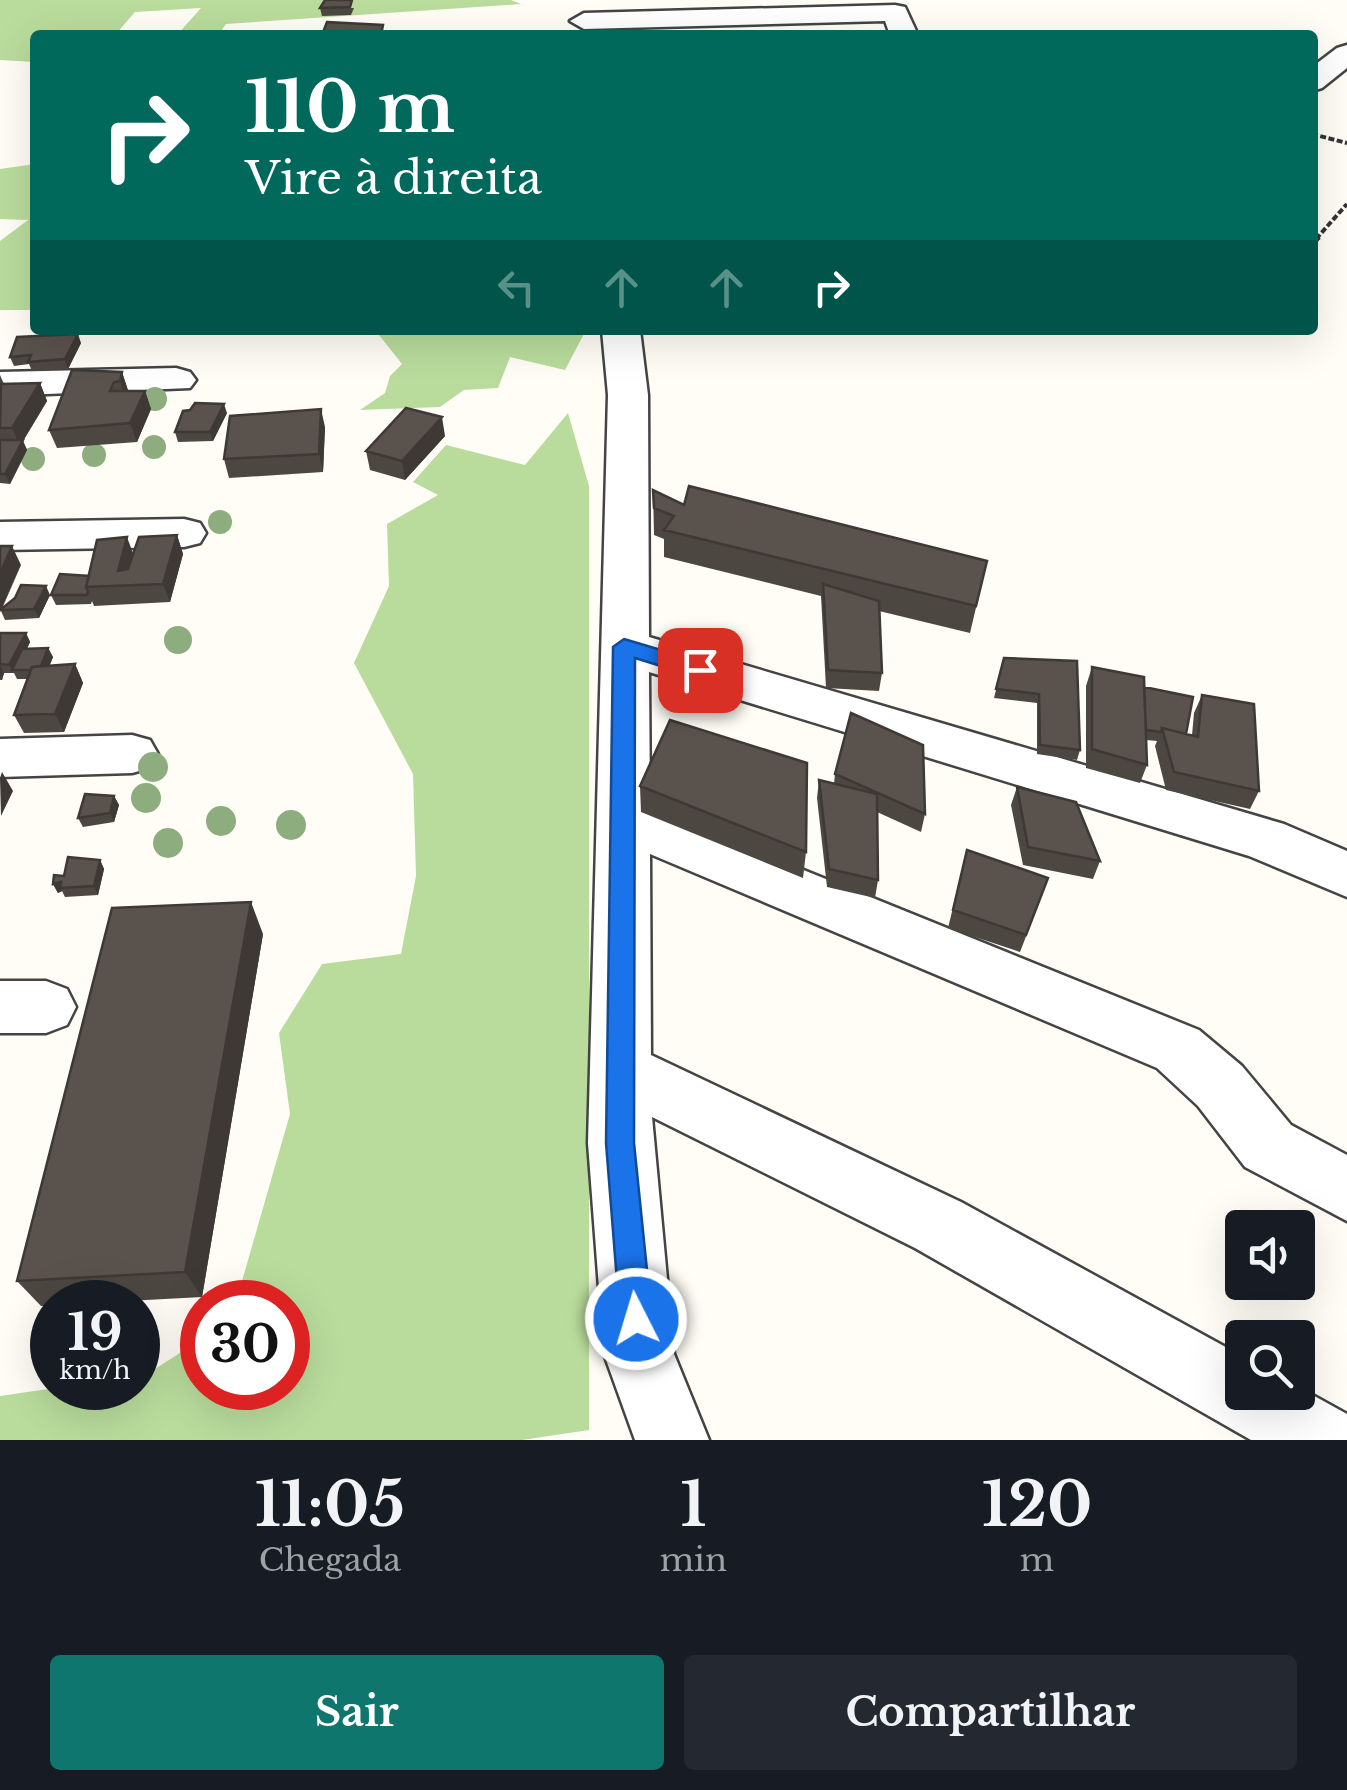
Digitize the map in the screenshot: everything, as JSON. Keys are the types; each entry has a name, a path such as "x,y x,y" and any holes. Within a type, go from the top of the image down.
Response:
{"street":[{"path":"583,19 897,16"},
{"path":"1318,77 1347,54"},
{"path":"622,335 628,394 620,1143 639,1354 672,1440"},
{"path":"0,384 176,380"},
{"path":"0,536 184,533"},
{"path":"624,647 1265,839 1347,875"},
{"path":"0,758 132,754"},
{"path":"626,821 1178,1049 1220,1086 1268,1146 1347,1190"},
{"path":"622,1071 938,1225 1322,1440"}],"path":[{"path":"1318,136 1347,143"},
{"path":"1318,237 1347,204"}],"green space":[{"path":"0,0 511,0 521,4 226,24 222,30 181,30 201,8 135,12 119,30 30,30 30,62 0,60"},
{"path":"30,165 30,310 0,310 0,241 28,220 0,219 0,169"},
{"path":"379,335 583,335 565,370 510,357 498,388 464,390 440,407 360,410 385,393 390,376 402,364"},
{"path":"568,413 589,486 589,1430 522,1440 0,1440 0,1396 30,1392 30,1410 160,1410 160,1366 180,1353 180,1410 310,1410 310,1280 242,1280 290,1114 279,1033 322,964 401,954 416,876 413,774 354,663 389,586 387,524 438,495 413,482 446,445 525,465"}],"building":[{"path":"325,0 352,0 350,7 320,8"},
{"path":"327,22 383,25 382,30 324,30"},
{"path":"77,335 65,359 28,362 31,355 10,357 17,337"},
{"path":"72,370 122,372 120,381 114,382 110,391 145,391 130,423 49,430"},
{"path":"40,383 12,428 0,428 1,384"},
{"path":"195,403 224,404 210,432 175,432 183,411 190,410"},
{"path":"406,408 442,417 402,461 366,451"},
{"path":"321,409 319,454 224,459 230,416"},
{"path":"0,440 23,440 5,474 0,474"},
{"path":"689,486 987,561 976,606 664,530 674,516 654,508 653,490 684,505"},
{"path":"177,535 163,584 86,587 97,540 127,537 118,571 128,569 139,537"},
{"path":"0,546 12,546 0,574"},
{"path":"60,574 89,576 87,595 51,595"},
{"path":"823,584 879,601 882,673 828,670"},
{"path":"21,585 46,586 34,609 0,610 15,598"},
{"path":"0,633 26,633 9,665 0,664"},
{"path":"48,648 41,666 12,670 22,649"},
{"path":"1004,658 1077,661 1080,750 1040,745 1039,694 996,689"},
{"path":"75,664 55,714 14,715 32,667"},
{"path":"1092,667 1144,677 1147,765 1092,749"},
{"path":"1144,687 1193,697 1186,734 1162,728 1161,732 1146,730"},
{"path":"1202,695 1254,704 1259,791 1174,772 1162,728 1198,737"},
{"path":"851,713 923,745 925,814 835,774"},
{"path":"670,720 807,763 806,852 640,786"},
{"path":"819,780 877,794 878,880 829,869"},
{"path":"1017,787 1076,802 1100,861 1028,847"},
{"path":"85,794 114,796 110,813 78,818"},
{"path":"967,850 1048,878 1026,935 953,910"},
{"path":"68,857 100,860 94,886 60,888 61,882 53,884 54,875 64,876"},
{"path":"251,902 185,1272 17,1281 112,908"}],"route":[{"path":"636,1319 620,1143 626,821 624,647 700,670"}]}
